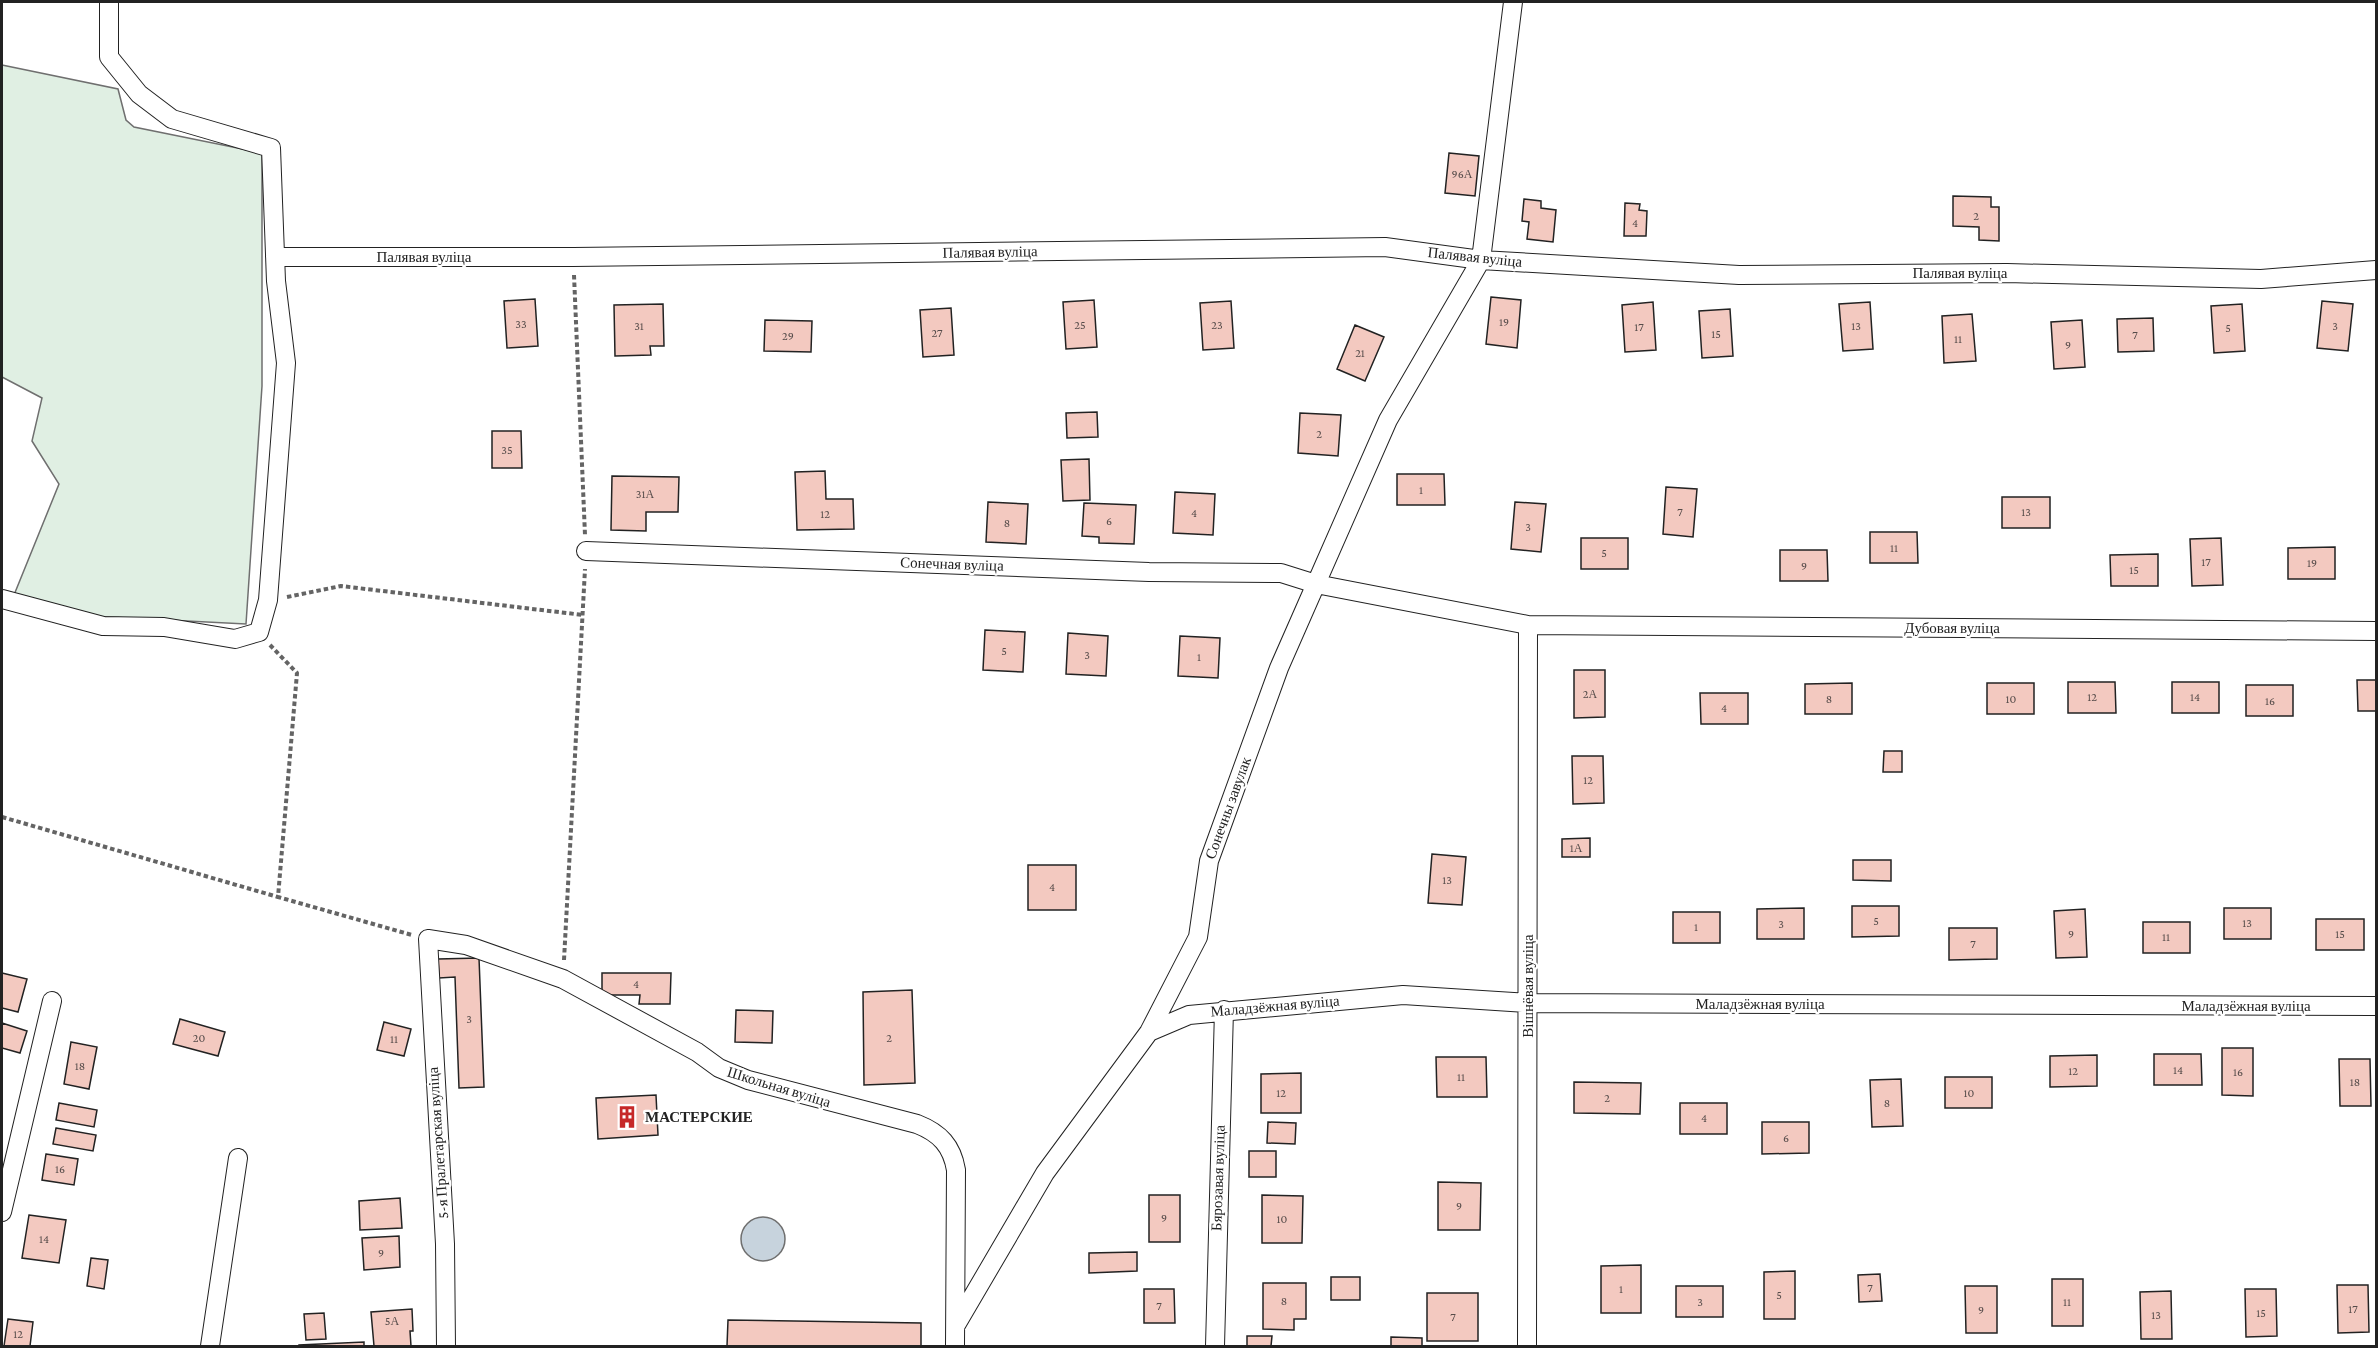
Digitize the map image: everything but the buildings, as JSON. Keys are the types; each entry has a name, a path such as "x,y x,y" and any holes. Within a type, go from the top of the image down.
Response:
{"street":[{"path":"2,599 103,626 164,627 234,639 259,632 268,600 286,363 275,257 272,148 172,119 139,94 109,57 109,2"},
{"path":"1481,260 1513,2"},
{"name":"Палявая вуліца","path":"275,257 573,257 1385,247 1481,260 1739,275 2007,273 2261,279 2376,270"},
{"name":"Сонечны завулак","path":"956,1325 1045,1173 1149,1032 1198,937 1209,861 1279,668 1388,420 1481,260"},
{"name":"Сонечная вуліца","path":"586,551 1149,572 1240,571 1281,573 1316,584"},
{"path":"1316,584 1528,625"},
{"name":"Дубовая вуліца","path":"1528,625 2376,631"},
{"name":"Вішнёвая вуліца","path":"1527,1347 1528,625"},
{"name":"Школьная вуліца","path":"428,939 466,945 563,979 697,1052 719,1068 748,1080 933,1131 953,1154 956,1170 955,1347"},
{"name":"5-я Пралетарская вуліца","path":"428,939 445,1244 446,1347"},
{"name":"Маладзёжная вуліца","path":"1149,1032 1189,1015 1403,995 1528,1003 2376,1006"},
{"path":"2,1212 52,1001"},
{"name":"Бярозавая вуліца","path":"1215,1347 1224,1010"},
{"path":"210,1347 238,1158"}],"path":[{"path":"563,979 586,551 573,257"},
{"path":"268,600 342,586 583,615"},
{"path":"259,632 297,673 278,897"},
{"path":"2,817 428,939"}],"green space":[{"path":"2,65 118,89 126,120 134,127 262,153 262,386 246,624 88,616 14,595 59,484 32,441 42,398 2,377"}],"shaded area":[{"path":"763,1217 779,1223 785,1239 779,1255 763,1261 747,1255 741,1239 747,1223"}],"place":[{"name":"МАСТЕРСКИЕ","path":"627,1117"}]}
